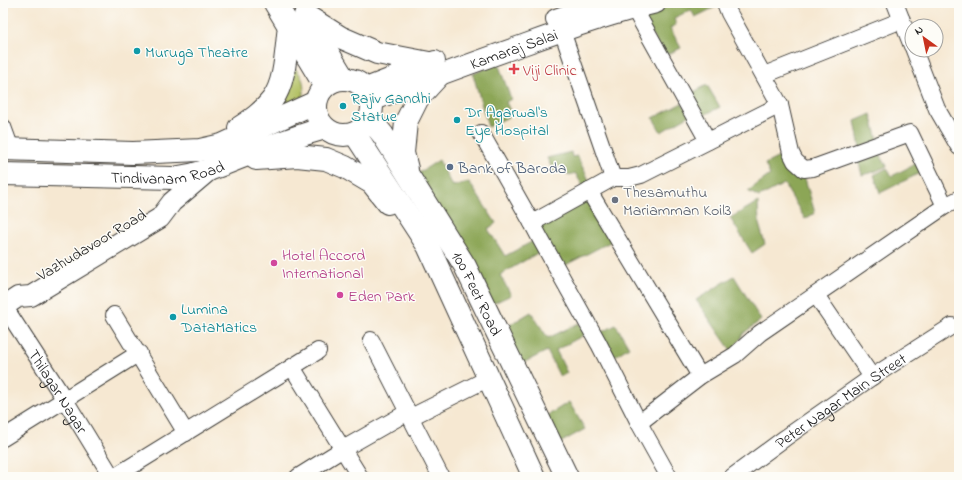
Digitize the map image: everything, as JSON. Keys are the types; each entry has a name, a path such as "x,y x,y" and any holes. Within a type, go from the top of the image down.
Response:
{"highway":[{"path":"275,3 340,37 377,53 434,69 406,122 403,153 408,174"},
{"path":"297,15 328,89"},
{"path":"200,150 235,132 258,115 273,99 283,77 297,15"},
{"path":"7,149 133,153 200,150 222,145 328,89 352,79 360,83 366,111 347,135 339,135 331,132 325,128 319,120 316,111 328,89"},
{"name":"100 Feet Road","path":"366,111 408,174 465,266 567,477"},
{"name":"100 Feet Road","path":"366,111 534,477"},
{"name":"Tindivanam Road","path":"3,174 174,178 212,170 292,138 325,128"},
{"path":"241,158 260,159 297,156 326,159 345,167 372,183 410,232 428,246"}],"main road":[{"name":"Kamaraj Salai","path":"366,111 434,69 602,3"},
{"name":"Kamaraj Salai","path":"434,69 562,31 632,6 656,3"},
{"name":"Vazhudavoor Road","path":"8,303 25,284 152,207 172,202 212,170 222,145"}],"street":[{"path":"639,423 700,376 734,355 760,333 952,202 910,134 812,168 804,168 796,162 791,153 780,105 728,13 725,3"},
{"path":"895,3 904,25"},
{"path":"632,6 708,141"},
{"path":"764,75 902,20"},
{"path":"562,31 613,178"},
{"path":"917,58 938,109 959,147"},
{"path":"532,223 613,178 629,178 641,175 780,105"},
{"path":"3,127 7,149"},
{"path":"481,133 599,344 639,423 669,477"},
{"path":"589,191 700,376"},
{"path":"816,295 872,377"},
{"name":"Thilagar Nagar","path":"8,303 65,400 113,477"},
{"path":"114,315 139,353 186,433"},
{"name":"Peter Nagar Main Street","path":"732,477 872,377 952,326"},
{"path":"370,340 410,414 441,477"},
{"path":"113,477 318,351"},
{"path":"3,438 139,353"},
{"path":"292,367 360,477"},
{"path":"298,477 343,449 410,414 489,378"}],"green space":[{"path":"679,3 722,4 695,17 691,10 674,18 676,25 670,28 681,48 664,56 639,13"},
{"path":"498,63 511,99 506,102 512,115 488,127 473,74"},
{"path":"295,68 303,81 303,96 279,110"},
{"path":"707,85 720,107 700,117 688,95"},
{"path":"682,103 690,115 661,132 653,118"},
{"path":"871,114 878,140 860,148 855,121"},
{"path":"877,150 887,166 874,172 862,175 857,156"},
{"path":"571,152 572,157 577,156 591,184 584,188 575,173 569,176 563,167 554,172 547,158"},
{"path":"785,154 804,175 815,213 805,219 784,184 759,197 748,191 770,175 765,164"},
{"path":"439,160 452,186 469,182 496,223 488,229 505,256 537,239 541,251 500,275 511,295 490,305 414,176"},
{"path":"917,163 922,172 880,193 874,175 887,168 892,176"},
{"path":"588,198 614,240 560,268 538,226"},
{"path":"758,202 759,224 765,244 752,253 730,218"},
{"path":"734,276 761,320 744,333 732,352 696,300"},
{"path":"531,312 548,338 579,323 586,334 556,350 567,373 560,377 547,351 519,365 501,330"},
{"path":"616,325 629,347 612,358 599,333"},
{"path":"569,402 585,429 558,444 545,417"}],"place":[{"name":"Muruga Theatre","path":"137,51"},
{"name":"Viji Clinic","path":"514,69"},
{"name":"Rajiv Gandhi Statue","path":"343,106"},
{"name":"Dr Agarwal's Eye Hospital","path":"457,120"},
{"name":"Bank of Baroda","path":"450,167"},
{"name":"Thesamuthu Mariamman Koil3","path":"615,200"},
{"name":"Hotel Accord International","path":"274,263"},
{"name":"Eden Park","path":"340,295"},
{"name":"Lumina DataMatics","path":"173,317"}]}
